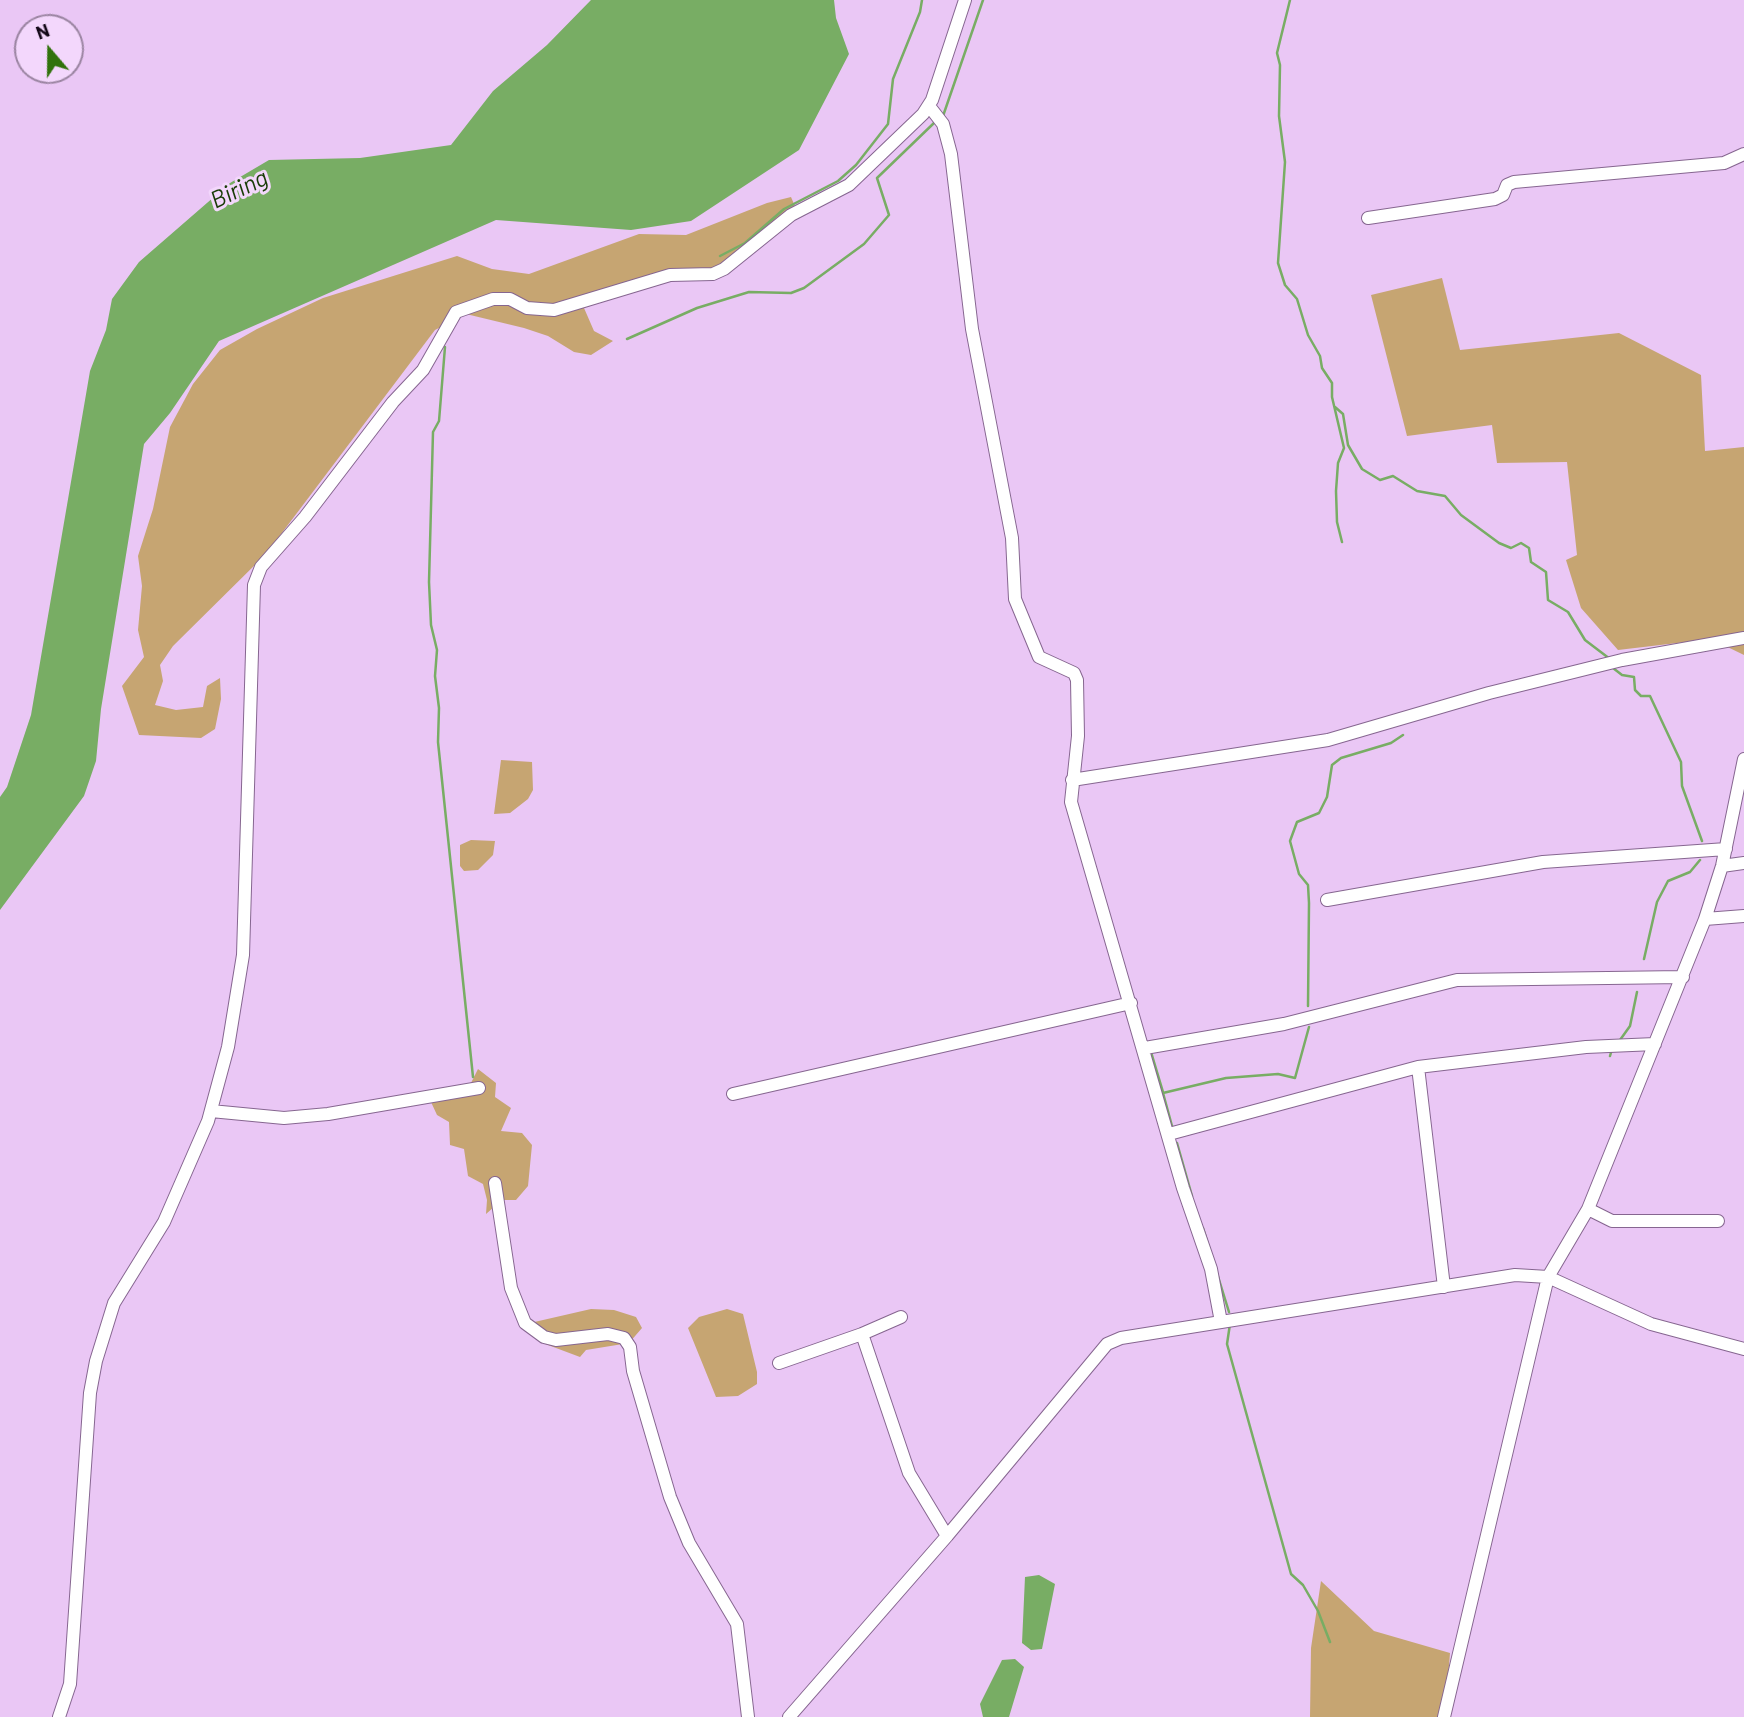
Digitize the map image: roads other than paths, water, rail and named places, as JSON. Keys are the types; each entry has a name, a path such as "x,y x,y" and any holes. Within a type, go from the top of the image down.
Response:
{"street":[{"path":"60,1717 69,1684 90,1393 96,1361 114,1303 164,1222 211,1111 228,1047 243,955 254,586 261,567 305,517 393,402 423,370 456,312 493,299 510,299 527,308 554,310 670,275 713,274 724,269 791,215 849,185 912,126 929,106 965,0"},
{"path":"929,106 943,124 951,155 972,329 1012,538 1015,599 1039,657 1074,673 1077,680 1078,736 1071,802 1145,1048 1183,1188 1211,1269 1221,1322"},
{"path":"1368,218 1495,199 1503,195 1507,185 1514,182 1724,163 1744,155"},
{"path":"1072,780 1328,740 1489,693 1604,664 1744,638"},
{"path":"1444,1717 1548,1277 1588,1209 1705,919 1722,866 1744,759"},
{"path":"1326,900 1543,862 1726,849"},
{"path":"1722,866 1744,863"},
{"path":"1705,919 1744,916"},
{"path":"1145,1048 1284,1024 1457,980 1683,977"},
{"path":"733,1094 1131,1003"},
{"path":"1169,1134 1418,1067 1587,1047 1656,1044"},
{"path":"1418,1067 1444,1287"},
{"path":"211,1111 263,1118 295,1117 479,1088"},
{"path":"495,1184 507,1267 525,1323 544,1337 556,1340 608,1334 624,1338 630,1347 633,1371 670,1497 689,1544 737,1624 748,1717"},
{"path":"1588,1209 1612,1221 1718,1221"},
{"path":"789,1717 947,1536 1107,1344 1121,1338 1515,1275 1548,1277 1651,1324 1744,1349"},
{"path":"779,1363 862,1334 901,1317"},
{"path":"862,1334 909,1474 947,1536"}],"water":[{"name":"Biring","path":"591,0 834,0 836,18 849,54 799,150 691,221 631,230 496,220 219,341 170,413 144,444 101,709 96,761 84,796 0,910 0,797 7,787 31,715 90,371 106,330 112,299 139,262 230,183 269,160 360,158 451,145 493,91 547,45"},
{"path":"1039,1575 1055,1584 1042,1649 1031,1650 1022,1643 1025,1577"},
{"path":"1015,1659 1024,1667 1009,1717 983,1717 980,1704 1002,1660"}],"waterway":[{"path":"720,256 745,243 784,209 838,181 856,165 888,124 893,79 920,12 922,0"},
{"path":"943,116 983,0"},
{"path":"1290,0 1277,53 1280,65 1279,116 1285,162 1278,263 1285,285 1297,299 1308,335 1320,356 1322,368 1332,383 1332,397 1344,448 1338,463 1336,491 1337,522 1342,542"},
{"path":"627,339 697,308 749,292 791,293 804,288 864,244 889,215 877,178 934,123"},
{"path":"445,347 439,421 433,432 429,582 431,625 437,650 435,676 439,708 438,742 473,1077"},
{"path":"1335,407 1343,414 1348,445 1362,469 1380,480 1393,476 1417,491 1445,496 1461,515 1499,543 1511,548 1521,543 1529,548 1531,562 1546,572 1548,600 1568,612 1585,640 1610,659"},
{"path":"1613,668 1622,675 1634,677 1635,690 1641,696 1650,696 1681,762 1682,786 1702,841"},
{"path":"1308,1006 1308,885 1299,874 1290,841 1297,822 1319,813 1327,797 1332,765 1341,758 1391,743 1403,735"},
{"path":"1644,959 1657,902 1668,881 1690,872 1700,860"},
{"path":"1620,1040 1630,1026 1637,992"},
{"path":"1172,1126 1163,1093 1226,1078 1278,1074 1295,1078 1309,1027"},
{"path":"1610,1056 1612,1049"},
{"path":"1151,1052 1163,1092"},
{"path":"1177,1143 1192,1196"},
{"path":"1203,1228 1229,1312"},
{"path":"1230,1324 1227,1344 1291,1574 1303,1585 1318,1611 1330,1642"}]}
